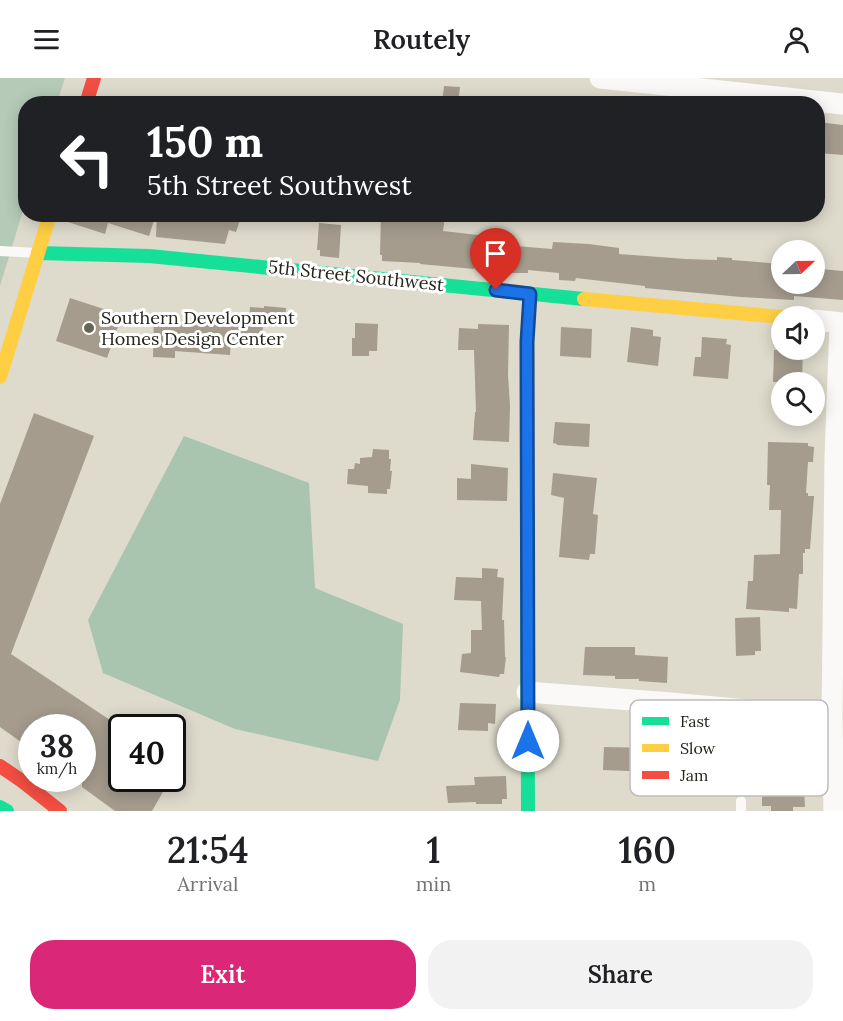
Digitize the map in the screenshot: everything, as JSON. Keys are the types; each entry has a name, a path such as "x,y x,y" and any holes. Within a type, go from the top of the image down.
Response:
{"street":[{"path":"88,96 94,78"},
{"path":"600,78 768,96"},
{"path":"825,102 843,104"},
{"path":"0,377 48,222"},
{"name":"5th Street Southwest","path":"38,253 149,256 771,316"},
{"path":"528,811 527,342 530,294"},
{"path":"825,321 842,323 835,457 839,640 832,718 834,811"},
{"path":"528,692 632,700"},
{"path":"828,718 832,718"},
{"path":"0,766 60,811"},
{"path":"0,807 7,811"}],"lane":[{"path":"0,251 38,253"}],"green space":[{"path":"0,78 65,78 59,96 18,96 20,222 0,286"},
{"path":"184,436 309,483 315,588 403,624 400,700 378,761 235,729 103,673 88,620"}],"building":[{"path":"444,86 460,87 459,96 443,96"},
{"path":"825,123 843,125 843,155 825,154"},
{"path":"68,222 153,222 149,236 108,223 105,234"},
{"path":"157,222 239,222 236,232 229,230 225,244 156,237"},
{"path":"381,222 444,222 443,231 478,235 477,240 515,242 515,246 552,249 553,242 589,244 619,248 619,254 717,260 717,257 771,263 771,294 825,294 825,269 843,271 843,300 794,296 794,300 741,297 645,288 645,286 576,278 575,281 559,280 559,273 528,270 528,273 512,273 512,265 475,263 474,269 382,261 382,255 380,255"},
{"path":"319,223 341,225 339,258 320,256 320,250 317,250"},
{"name":"Southern Development Homes Design Center","path":"70,298 122,315 107,358 56,341"},
{"path":"264,306 286,308 285,327 263,326 262,341 231,339 230,355 175,351 175,358 153,357 154,315 176,316 175,322 209,325 209,321 249,323 250,307 264,308"},
{"path":"355,323 378,324 377,351 369,351 369,356 352,356"},
{"path":"478,324 509,325 509,442 473,440 476,412 474,350 458,350 459,328 478,329"},
{"path":"561,327 592,329 591,358 560,356"},
{"path":"631,327 653,330 653,336 661,337 658,366 627,362"},
{"path":"702,337 727,339 726,344 731,345 728,379 693,376 695,357 701,357"},
{"path":"774,360 803,360 802,372 773,372"},
{"path":"34,413 94,436 11,654 108,719 108,792 163,792 152,811 115,811 89,792 96,792 96,714 18,714 18,740 0,727 0,504"},
{"path":"555,422 590,424 589,447 553,443"},
{"path":"768,442 808,443 808,446 814,447 813,462 808,462 806,493 808,496 814,496 810,549 805,549 803,553 803,574 799,574 797,609 789,608 789,612 746,609 748,581 753,581 754,555 780,554 781,510 769,510"},
{"path":"373,449 389,450 390,471 392,471 390,489 387,489 387,494 368,493 368,486 347,484 348,469 354,469 355,463 360,464 360,458 372,457"},
{"path":"471,464 508,468 507,501 457,500 457,478 471,479"},
{"path":"553,473 597,478 593,514 598,515 595,554 590,554 589,560 559,557 564,498 551,495"},
{"path":"482,568 498,569 497,577 504,578 502,620 504,620 506,657 504,674 500,674 499,677 460,672 462,654 471,653 471,630 482,630 481,601 454,600 456,577 482,578"},
{"path":"760,617 761,651 755,651 755,655 736,656 735,618"},
{"path":"585,647 635,647 635,655 668,657 667,683 639,681 639,679 615,679 615,676 583,675"},
{"path":"460,703 496,704 495,724 488,723 488,731 458,730"},
{"path":"604,747 630,748 630,771 603,770"},
{"path":"506,776 507,799 502,799 502,804 448,803 446,786 475,785 474,777"},
{"path":"762,796 804,796 805,807 793,807 793,811 771,811 771,806 762,806"}],"traffic: fast":[{"path":"38,253 149,256 584,299"},
{"path":"527,527 528,811"},
{"path":"0,807 7,811"}],"traffic: slow":[{"path":"0,377 48,222"},
{"path":"527,527 527,342 530,294"},
{"path":"584,299 771,316"}],"traffic: jam":[{"path":"88,96 94,78"},
{"path":"0,766 60,811"}],"place":[{"name":"Southern Development Homes Design Center","path":"89,328"}],"route":[{"path":"496,290 530,294 527,342 528,741"}]}
